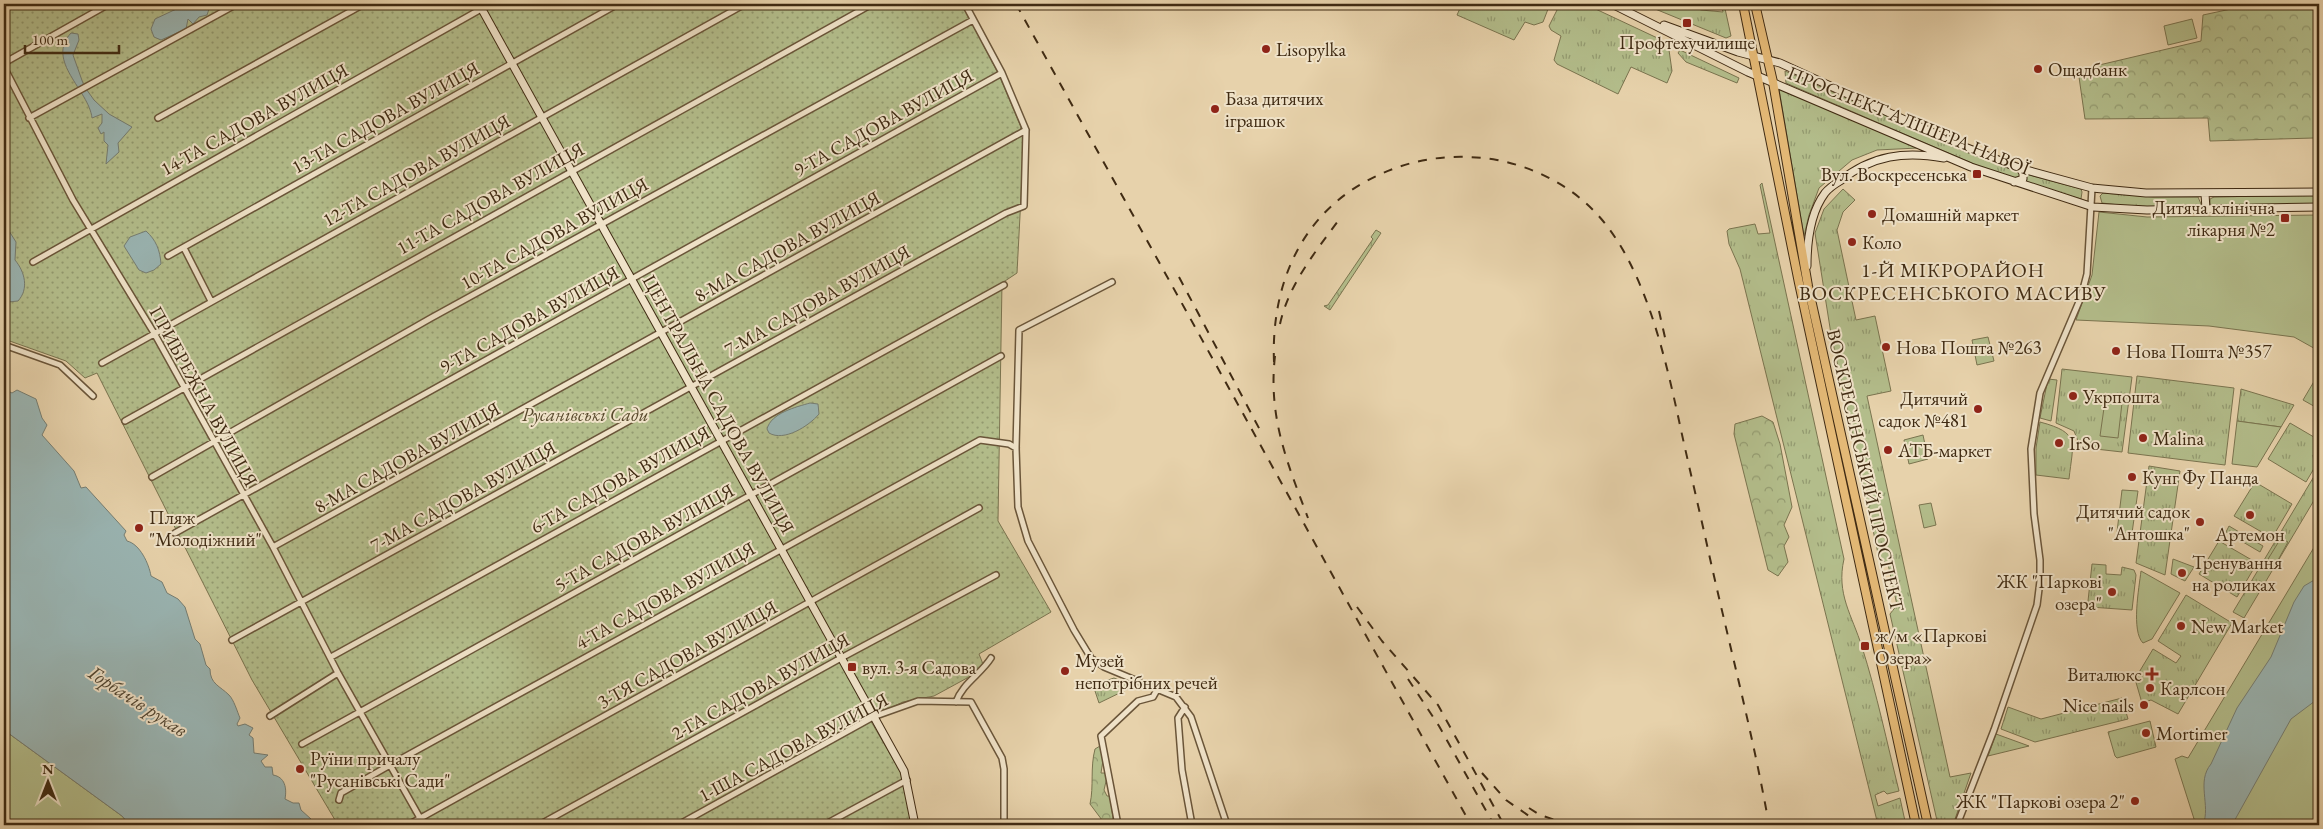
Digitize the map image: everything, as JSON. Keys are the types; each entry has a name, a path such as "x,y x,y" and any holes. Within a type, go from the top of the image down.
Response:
{"main road":[{"name":"ВОСКРЕСЕНСЬКИЙ ПРОСПЕКТ","path":"1742,4 1754,55 1798,284 1916,825"},
{"name":"ВОСКРЕСЕНСЬКИЙ ПРОСПЕКТ","path":"1755,4 1773,82 1808,286 1928,825"}],"street":[{"path":"4,63 109,4"},
{"path":"29,118 237,4"},
{"path":"158,118 364,4"},
{"name":"14-ТА САДОВА ВУЛИЦЯ","path":"33,262 480,6 490,4"},
{"name":"13-ТА САДОВА ВУЛИЦЯ","path":"168,256 618,4"},
{"name":"12-ТА САДОВА ВУЛИЦЯ","path":"102,363 745,4"},
{"name":"11-ТА САДОВА ВУЛИЦЯ","path":"125,421 571,170 872,4"},
{"path":"965,4 1002,73 1026,130"},
{"name":"ПРОСПЕКТ АЛІШЕРА НАВОЇ","path":"1612,4 1648,20 1758,76 1955,160 2011,182 2092,207 2147,210 2319,207"},
{"name":"ЦЕНТРАЛЬНА САДОВА ВУЛИЦЯ","path":"480,6 630,280 722,440 874,717 907,780 915,825"},
{"name":"10-ТА САДОВА ВУЛИЦЯ","path":"152,477 212,441 973,20"},
{"name":"ПРОСПЕКТ АЛІШЕРА НАВОЇ","path":"1648,20 1767,58 1962,146 2019,168 2092,188 2146,193 2319,192"},
{"name":"ПРИБРЕЖНА ВУЛИЦЯ","path":"4,67 29,118 90,229 154,334 242,495 273,547 338,673 420,818"},
{"name":"9-ТА САДОВА ВУЛИЦЯ","path":"175,533 1002,73"},
{"name":"7-МА САДОВА ВУЛИЦЯ","path":"232,640 997,218 1024,206 1026,130"},
{"name":"8-МА САДОВА ВУЛИЦЯ","path":"273,547 1026,130"},
{"path":"1808,286 1807,247 1809,230 1825,193 1850,173 1879,158 1921,154 1955,160"},
{"path":"2011,182 2018,182 2023,178 2024,172 2019,168"},
{"path":"1957,824 1994,730 2037,605 2040,560 2034,514 2031,449 2040,393 2081,297 2087,274 2092,188"},
{"path":"2205,194 2206,209"},
{"path":"184,248 212,301"},
{"path":"1112,282 1019,330 1016,448 1018,507 1028,541 1074,630 1091,658 1104,667 1176,697 1191,716 1228,825"},
{"name":"6-ТА САДОВА ВУЛИЦЯ","path":"331,657 1004,285"},
{"path":"4,344 60,365 92,396"},
{"name":"5-ТА САДОВА ВУЛИЦЯ","path":"302,744 1001,356"},
{"name":"4-ТА САДОВА ВУЛИЦЯ","path":"339,800 341,793 390,765 980,440 1009,444 1016,448"},
{"name":"3-ТЯ САДОВА ВУЛИЦЯ","path":"408,825 811,603 979,508"},
{"name":"2-ГА САДОВА ВУЛИЦЯ","path":"539,825 841,658 996,575"},
{"path":"991,658 983,671 960,692 956,702 971,702 1002,758 1004,769 1004,825"},
{"path":"270,716 338,673"},
{"path":"1118,825 1100,736 1138,701 1154,697 1158,688"},
{"name":"1-ША САДОВА ВУЛИЦЯ","path":"678,825 874,717 909,703 956,702"},
{"path":"1185,707 1178,718 1182,770 1192,825"},
{"path":"824,825 907,780"}],"green space":[{"name":"Русанівські Сади","path":"4,4 962,4 999,75 1021,127 1020,130 1024,139 1017,273 1002,283 998,521 1051,612 979,654 983,664 980,671 934,696 903,702 869,718 904,778 911,825 338,825 252,680 97,373 85,378 66,361 4,339"},
{"path":"1462,4 1550,4 1543,22 1534,25 1525,22 1514,40 1457,15"},
{"path":"1560,4 1585,4 1668,43 1672,71 1667,83 1631,67 1618,94 1557,64 1554,60 1561,36 1551,30 1549,26"},
{"path":"1643,4 1686,4 1701,10 1723,12 1721,4 1724,4 1731,36 1726,38"},
{"path":"2245,4 2319,4 2319,144 2314,138 2210,141 2208,118 2085,119 2078,70 2201,41 2203,15 2245,6"},
{"path":"2192,19 2197,38 2168,45 2164,26"},
{"path":"1680,50 1739,78 1737,83 1686,62 1678,53"},
{"path":"1785,71 2018,172 2081,189 2081,199 2004,177 1786,83"},
{"path":"1779,89 1918,148 1877,150 1852,160 1819,188 1804,236"},
{"path":"1762,183 1844,559 1842,583 1846,604 1867,665 1899,791 1887,794 1884,791 1875,795 1878,806 1900,798 1905,821 1899,823 1899,825 1878,825 1740,269 1729,244 1727,231 1729,229 1755,224 1758,234 1770,233 1760,185"},
{"path":"1843,189 1855,200 1843,212 1837,230 1856,320 1875,316 1891,391 1867,396 1950,777 1971,773 1954,822 1949,825 1938,825 1890,614 1897,605 1888,564 1879,558 1831,334 1815,233 1824,209"},
{"path":"2103,193 2154,197 2198,197 2201,204 2197,206 2136,207 2102,203 2100,196"},
{"path":"2319,195 2319,205 2213,206 2210,204 2210,199 2214,197"},
{"path":"2099,212 2147,217 2319,215 2319,351 2294,337 2209,326 2076,320 2092,275"},
{"path":"1376,230 1381,233 1330,310 1324,306 1328,305 1373,239 1371,237"},
{"path":"1988,337 1994,361 1977,365 1972,340"},
{"path":"2062,369 2132,377 2122,452 2078,447 2074,431 2056,423"},
{"path":"2319,373 2319,409 2303,400"},
{"path":"2137,376 2234,388 2225,465 2128,453"},
{"path":"2048,379 2057,380 2051,421 2040,418"},
{"path":"2241,389 2294,405 2281,427 2237,421"},
{"path":"2105,401 2122,403 2118,438 2100,436"},
{"path":"1762,416 1773,422 1780,444 1792,507 1784,525 1789,537 1784,546 1788,562 1778,576 1768,570 1734,434 1735,424"},
{"path":"2237,421 2281,427 2257,467 2232,464"},
{"path":"2040,422 2062,430 2068,435 2072,448 2069,479 2036,475 2036,448"},
{"path":"2290,423 2319,440 2319,460 2306,482 2268,459"},
{"path":"1923,435 1928,459 1909,464 1904,440"},
{"path":"2149,466 2180,471 2165,575 2136,563"},
{"path":"2319,468 2319,492 2244,618 2233,612"},
{"path":"2255,482 2292,504 2272,538 2234,516"},
{"path":"2122,490 2138,491 2132,533 2117,532"},
{"path":"1931,503 1936,525 1924,528 1919,505"},
{"path":"2229,526 2263,546 2260,552 2226,532"},
{"path":"2281,538 2288,542 2273,569 2265,564"},
{"path":"2319,539 2319,825 2193,825 2195,822 2175,759 2182,756 2188,758"},
{"path":"2219,541 2257,563 2237,597 2199,574"},
{"path":"2173,559 2194,567 2185,581 2171,574"},
{"path":"2092,564 2106,565 2106,574 2121,575 2122,567 2134,570 2136,575 2132,610 2090,607 2088,601"},
{"path":"2141,571 2180,593 2152,639 2143,643 2137,629"},
{"path":"2186,595 2232,623 2178,714 2151,700 2142,703 2135,679 2153,649 2176,663 2181,656 2158,641"},
{"path":"1114,678 1134,686 1099,703 1093,685"},
{"path":"2122,698 2128,719 2035,742 2001,729 2008,707 2041,719"},
{"path":"2150,721 2156,747 2117,758 2108,732"},
{"path":"4,730 122,816 130,825 4,825"},
{"path":"1996,734 2029,746 1988,756"},
{"path":"1100,746 1103,760 1101,773 1105,773 1107,777 1104,790 1107,796 1110,796 1114,825 1101,825 1102,820 1090,804 1095,749"}],"water":[{"path":"187,4 205,4 209,9 207,15 199,17 193,24 188,19 186,29 161,40 154,37 151,29 155,19"},
{"path":"71,33 78,34 79,40 73,55 84,86 94,100 109,114 132,127 118,143 119,152 106,164 108,145 104,141 104,132 101,134 98,128 102,123 102,114 92,118 84,97 65,65 64,44"},
{"path":"4,223 16,242 15,260 24,280 24,291 18,301 8,302 4,299"},
{"path":"146,231 157,246 161,264 154,270 146,273 139,270 124,246 130,237"},
{"name":"Горбачів рукав","path":"4,389 12,393 17,390 36,399 42,418 47,425 42,435 74,471 81,488 86,487 126,531 124,535 127,541 140,550 146,560 151,576 162,582 167,593 178,599 185,607 195,639 200,644 212,678 229,695 234,703 240,718 238,726 245,724 253,728 249,735 253,738 254,753 268,755 261,761 265,767 272,767 273,775 283,781 286,791 285,799 293,803 299,803 301,810 311,819 308,825 130,825 122,816 4,730"},
{"path":"810,403 818,404 819,414 803,428 782,436 769,433 767,429 773,419 791,409"},
{"path":"2316,579 2319,581 2319,698 2291,719 2232,825 2203,825 2206,810 2204,786 2207,771 2237,708 2271,657 2294,602 2304,586"}],"railway":[{"path":"1016,4 1471,825"},
{"path":"1274,362 1274,335 1278,308 1284,283 1293,259 1305,237 1321,216 1340,198 1363,183 1395,168 1411,163 1445,157 1479,158 1510,163 1537,172 1561,185 1584,201 1612,232 1627,257 1640,285 1660,344 1748,723 1769,825"},
{"path":"1280,324 1284,309 1297,281 1341,217"},
{"path":"1179,277 1260,430"},
{"path":"1659,311 1666,342"},
{"path":"1275,356 1274,399 1281,439 1308,518"},
{"path":"1357,607 1382,641 1438,705 1504,825"},
{"path":"1408,679 1439,726 1494,825"},
{"path":"1482,773 1506,800 1542,825"},
{"path":"1529,808 1540,815 1570,825"}],"place":[{"name":"Профтехучилище","path":"1687,23"},
{"name":"Lisopylka","path":"1266,49"},
{"name":"Ощадбанк","path":"2038,69"},
{"name":"База дитячих іграшок","path":"1215,109"},
{"name":"Вул. Воскресенська","path":"1977,174"},
{"name":"Домашній маркет","path":"1872,214"},
{"name":"Дитяча клінічна лікарня №2","path":"2285,218"},
{"name":"Коло","path":"1852,242"},
{"name":"Нова Пошта №263","path":"1886,347"},
{"name":"Нова Пошта №357","path":"2116,351"},
{"name":"Укрпошта","path":"2073,396"},
{"name":"Дитячий садок №481","path":"1978,409"},
{"name":"Malina","path":"2143,438"},
{"name":"IrSo","path":"2059,443"},
{"name":"АТБ-маркет","path":"1888,450"},
{"name":"Кунг Фу Панда","path":"2132,477"},
{"name":"Артемон","path":"2250,515"},
{"name":"Дитячий садок \"Антошка\"","path":"2200,522"},
{"name":"Пляж \"Молодіжний\"","path":"139,528"},
{"name":"Тренування на роликах","path":"2182,573"},
{"name":"ЖК \"Паркові озера\"","path":"2112,592"},
{"name":"New Market","path":"2181,626"},
{"name":"ж/м «Паркові Озера»","path":"1865,646"},
{"name":"вул. 3-я Садова","path":"852,667"},
{"name":"Музей непотрібних речей","path":"1065,671"},
{"name":"Виталюкс","path":"2152,674"},
{"name":"Карлсон","path":"2150,688"},
{"name":"Nice nails","path":"2144,705"},
{"name":"Mortimer","path":"2146,733"},
{"name":"Руїни причалу \"Русанівські Сади\"","path":"300,769"},
{"name":"ЖК \"Паркові озера 2\"","path":"2135,801"}],"district":[{"name":"1-Й МІКРОРАЙОН ВОСКРЕСЕНСЬКОГО МАСИВУ","path":"1953,282"}]}
